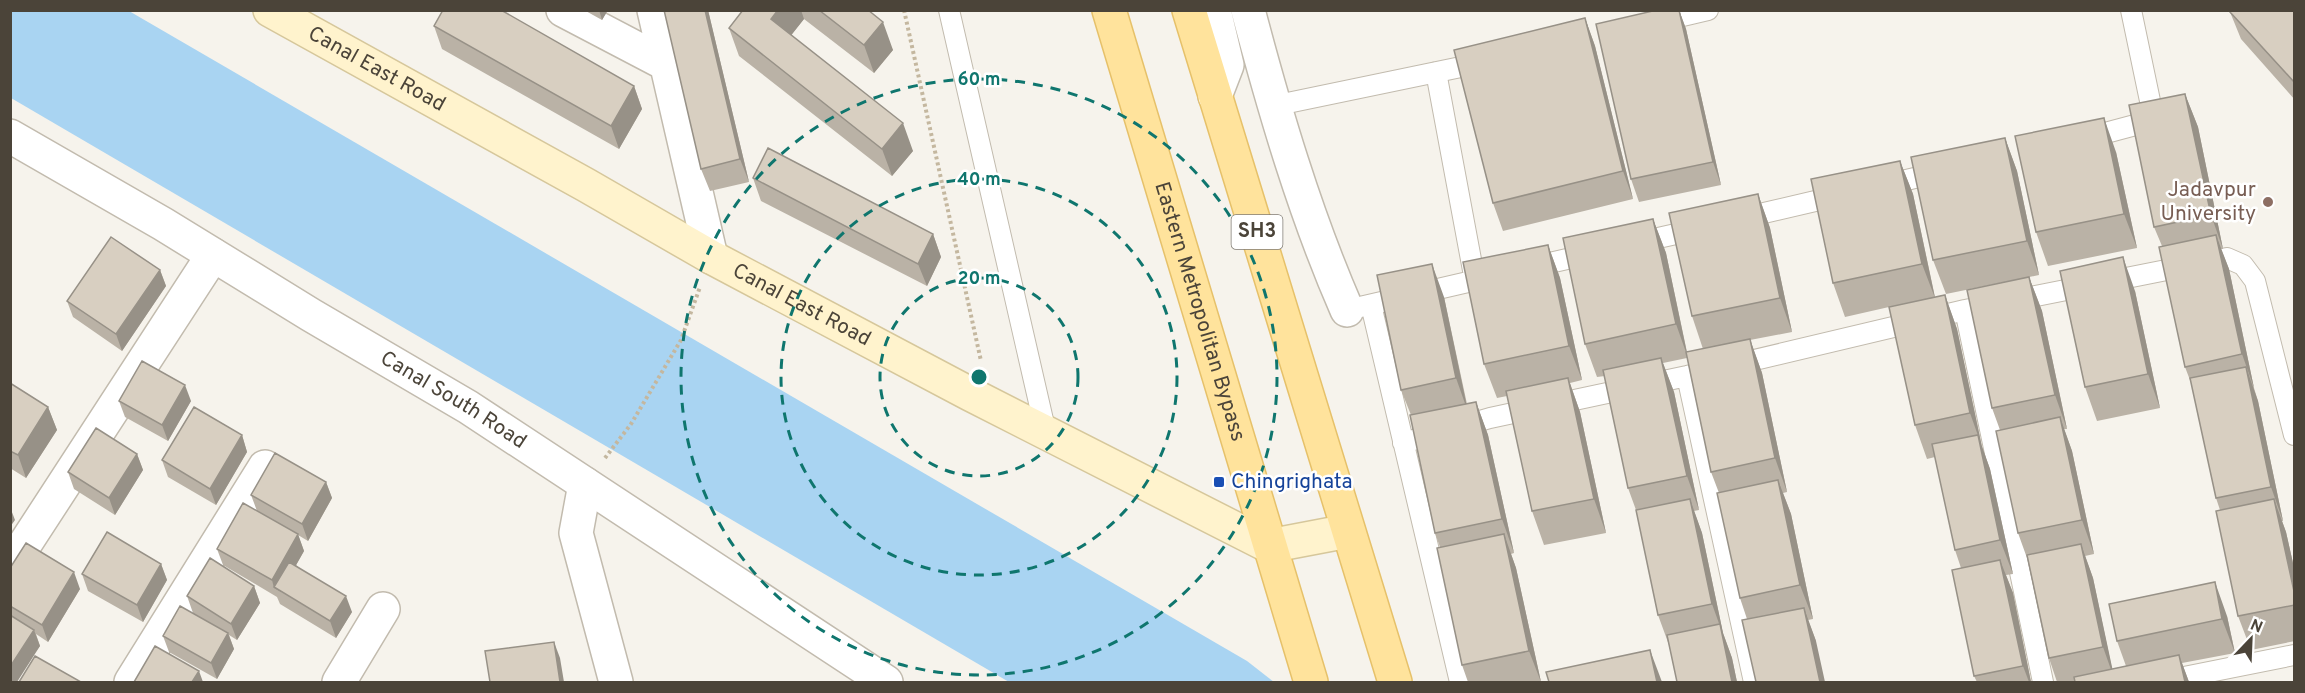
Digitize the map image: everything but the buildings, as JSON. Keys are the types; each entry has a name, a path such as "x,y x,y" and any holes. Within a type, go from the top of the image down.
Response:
{"main road":[{"name":"Canal East Road","path":"270,10 711,257 1046,433 1269,546"},
{"name":"Eastern Metropolitan Bypass","path":"1109,10 1311,682"},
{"name":"SH3","path":"1189,10 1395,682"},
{"path":"1269,546 1348,531"}],"street":[{"path":"563,10 668,65"},
{"path":"654,10 711,257"},
{"path":"1214,10 1227,64 1215,96"},
{"path":"1248,10 1273,106 1328,268 1367,306"},
{"name":"Canal South Road","path":"10,136 468,407 886,682"},
{"path":"10,567 213,255"},
{"path":"131,682 265,467"},
{"path":"585,484 576,533 616,682"},
{"path":"339,682 384,609"}],"lane":[{"path":"949,10 1046,433"},
{"path":"1641,26 1708,10"},
{"path":"2070,141 2154,120 2131,10"},
{"path":"1273,106 1507,57"},
{"path":"1436,72 1475,281"},
{"path":"1460,682 1403,443 1367,306 1954,169"},
{"path":"1403,443 1490,418 1687,376 1965,310 2227,258 2243,265 2255,281 2295,435"},
{"path":"1965,310 2043,682"},
{"path":"1687,376 1754,682"},
{"path":"2158,682 2295,655"}],"path":[{"path":"904,10 991,404"},
{"path":"585,484 631,424 681,340 711,257"}],"water":[{"path":"11,10 129,11 1247,661 1274,682 1009,682 11,98"}],"place":[{"name":"Jadavpur University","path":"2268,202"},
{"name":"Chingrighata","path":"1219,482"}]}
